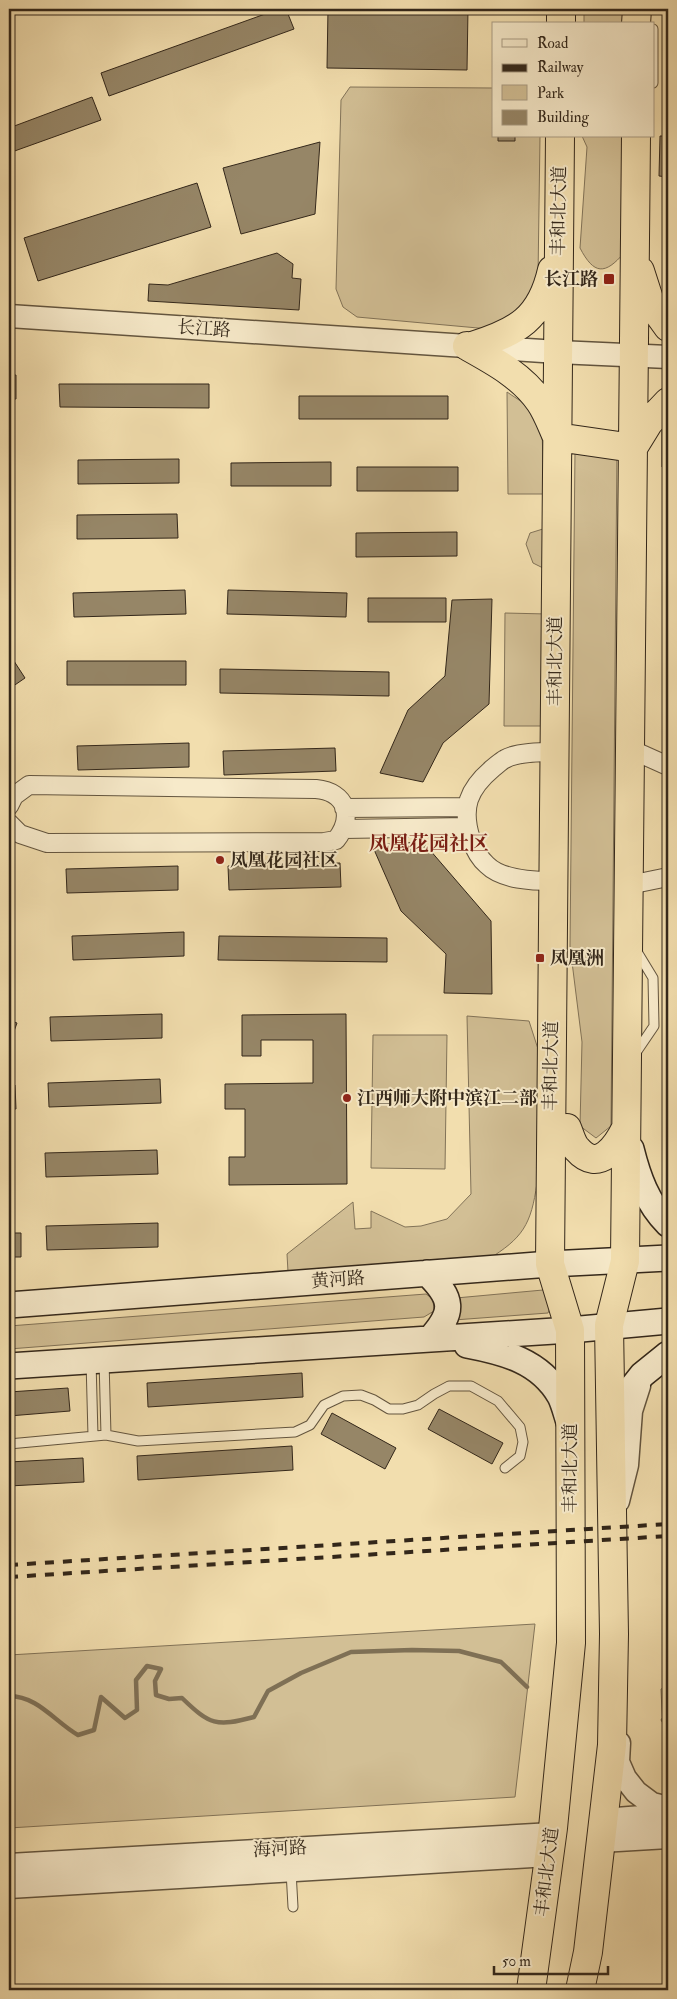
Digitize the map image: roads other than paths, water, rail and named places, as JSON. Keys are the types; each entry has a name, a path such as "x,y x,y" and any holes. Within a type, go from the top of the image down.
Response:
{"highway":[{"path":"561,9 561,22"},
{"name":"丰和北大道","path":"532,1990 551,1844 571,1643 570,1330 557,1264 552,945 557,437 567,352 559,244 560,138"},
{"path":"562,138 577,156 567,352"},
{"path":"585,1985 612,1745 614,1634 609,1325 625,1261 636,138"},
{"path":"470,346 495,339 516,329 533,314 548,288 559,244"},
{"path":"635,255 650,302 668,327"},
{"path":"470,346 522,381 541,403 557,437 633,448"},
{"path":"633,448 649,422 668,402"},
{"path":"552,945 568,1042 567,1128 557,1264"},
{"path":"567,1128 576,1148 586,1157 599,1158 608,1154 617,1146 626,1128"}],"main road":[{"path":"626,1128 638,1178 647,1196 668,1224"},
{"name":"黄河路","path":"9,1305 557,1264 668,1258"},
{"path":"427,1274 442,1288 447,1299 448,1313 443,1325 430,1339"},
{"path":"9,1366 570,1330 668,1321"},
{"path":"430,1339 499,1351 534,1366 550,1380 560,1398 570,1425"},
{"path":"611,1429 623,1399 642,1375 668,1354"}],"street":[{"name":"长江路","path":"9,316 668,357"},
{"path":"630,749 668,766"},
{"path":"553,880 534,881 515,878 487,866 472,844 467,827 466,807 473,789 506,758 533,752 554,752"},
{"path":"9,806 14,796 29,785 316,788 329,790 340,799 346,819 344,829 336,840 324,842 47,843 20,834 9,823"},
{"path":"344,808 466,807"},
{"path":"344,829 467,827"},
{"path":"629,886 668,877"},
{"path":"642,1375 631,1411 627,1465 616,1508 623,1679 618,1762 625,1778 636,1792 652,1804 668,1808"},
{"path":"602,1830 668,1815"},
{"path":"602,1830 668,1837"},
{"name":"海河路","path":"9,1865 291,1859 551,1844"},
{"name":"海河路","path":"9,1887 291,1859"}],"lane":[{"path":"98,1361 106,1435"},
{"path":"93,1436 98,1361"},
{"path":"9,1444 106,1435 138,1441 295,1432 310,1426 324,1405 343,1396 361,1395 390,1409 403,1409 418,1405 449,1386 471,1386 498,1402 520,1428 523,1442 520,1456 505,1468"},
{"path":"291,1859 293,1907"}],"waterway":[{"path":"9,1696 29,1700 38,1705 78,1735 94,1730 101,1697 125,1718 137,1710 136,1680 147,1666 161,1669 155,1681 156,1695 169,1699 182,1698 207,1719 222,1723 254,1717 268,1691 301,1673 351,1652 459,1651 501,1662 527,1687"},
{"path":"663,1720 668,1717"}],"railway":[{"path":"9,1565 668,1524"},
{"path":"9,1577 668,1536"}],"place":[{"name":"长江路","path":"609,279"},
{"name":"凤凰花园社区","path":"220,860"},
{"name":"凤凰洲","path":"540,958"},
{"name":"江西师大附中滨江二部","path":"347,1098"}],"district":[{"name":"凤凰花园社区","path":"429,843"}]}
